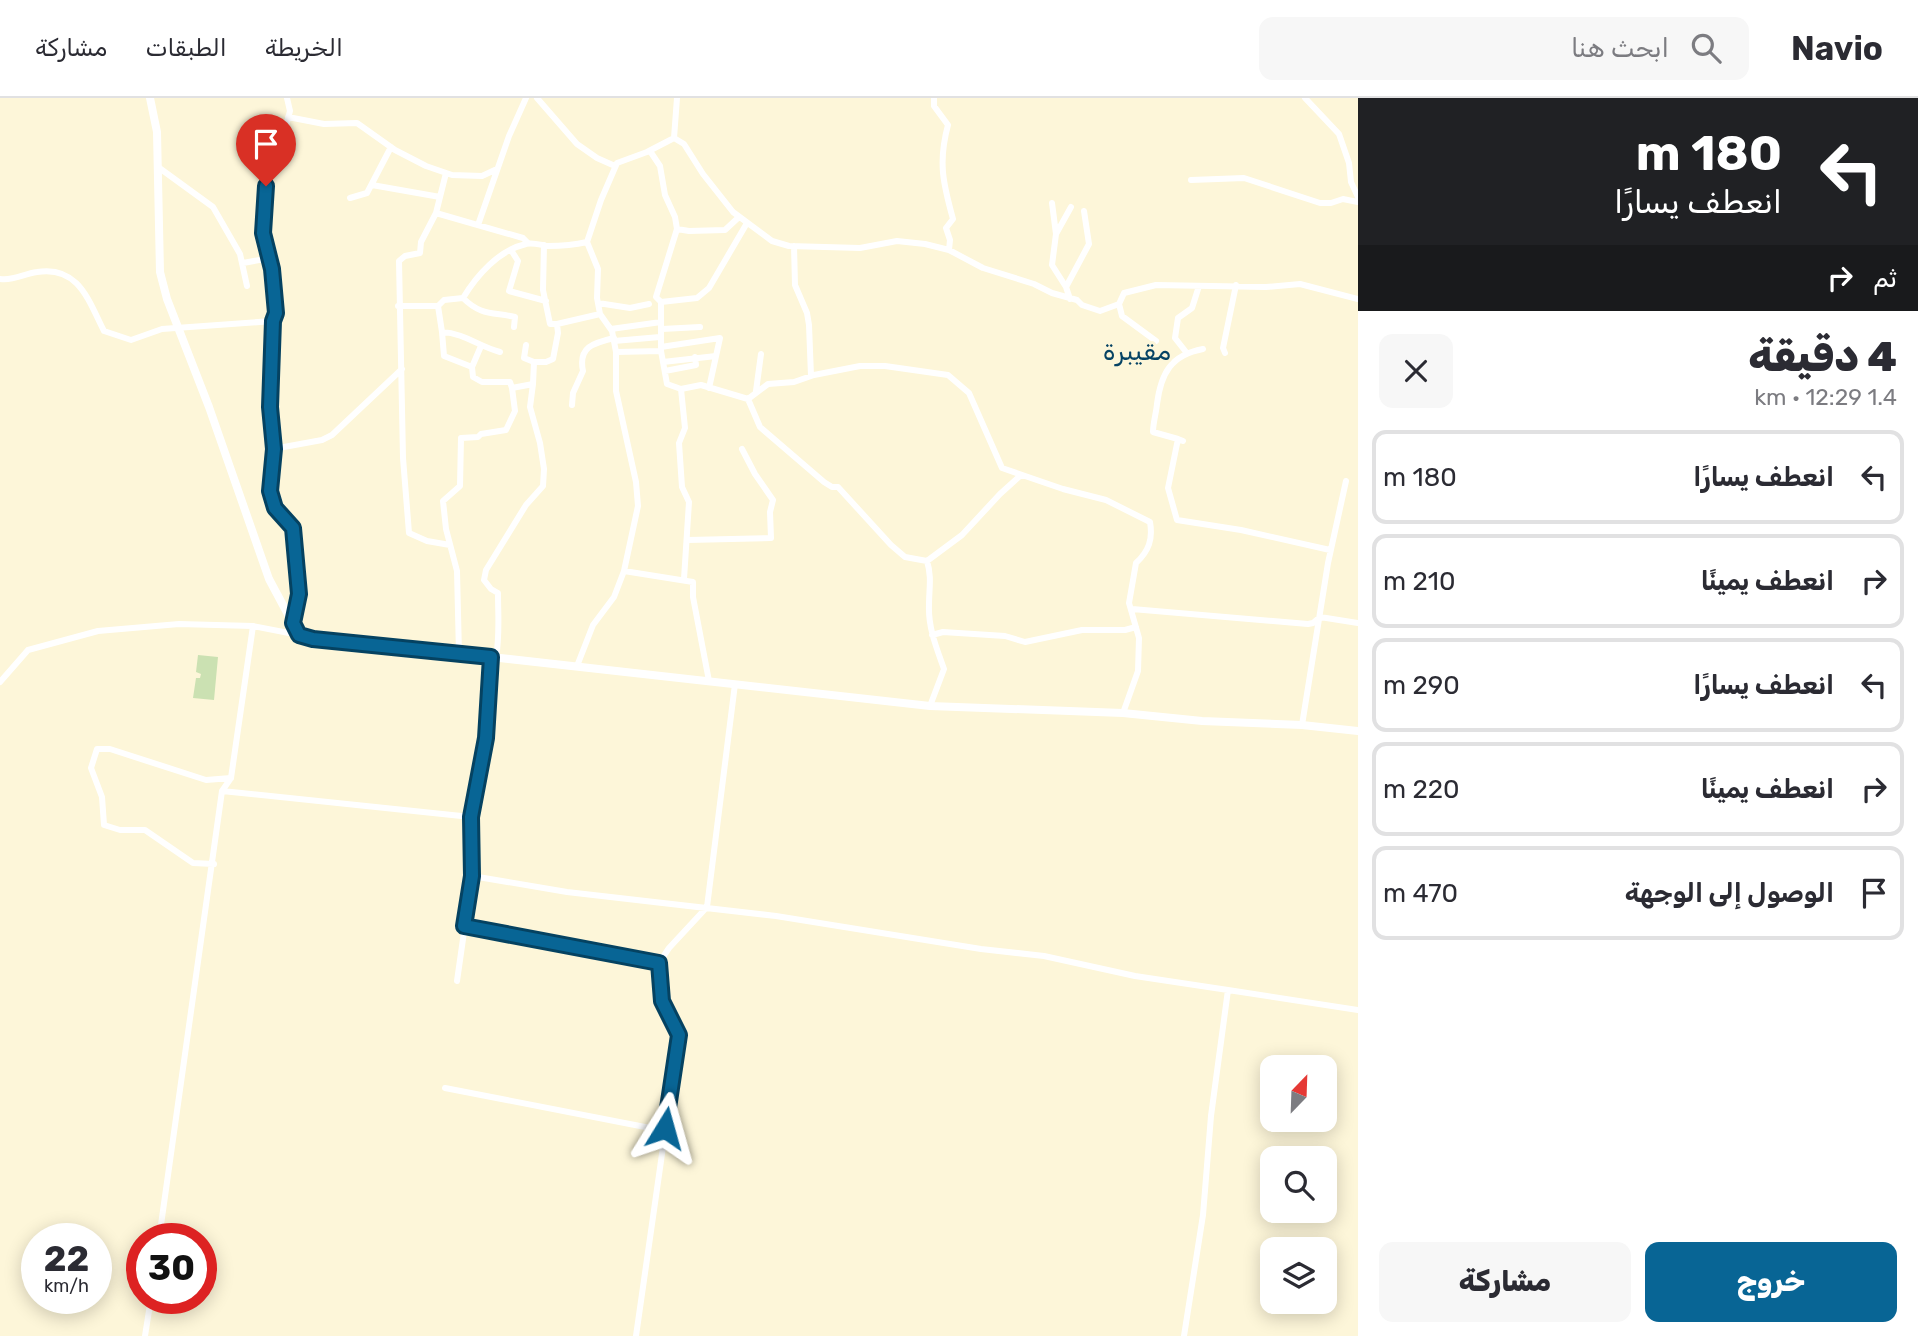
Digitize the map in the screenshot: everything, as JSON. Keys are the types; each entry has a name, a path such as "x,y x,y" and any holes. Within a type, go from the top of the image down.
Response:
{"street":[{"path":"150,98 157,132 160,272 177,328 209,407 270,579 299,635"},
{"path":"287,98 290,111 266,186 263,233 270,258 276,313 273,321 270,407 274,449 270,491 275,508 293,528 299,594 293,623"},
{"path":"478,225 526,98"},
{"path":"537,98 577,144 615,166"},
{"path":"674,138 677,98"},
{"path":"934,98 934,106 948,125 941,150 942,178 953,219 946,228 950,240 949,250"},
{"path":"1191,180 1244,178 1320,203 1331,204 1343,199 1358,200 1339,134 1305,98"},
{"path":"288,117 324,124 356,123 391,147 426,166 446,173 482,176 497,169"},
{"path":"577,666 593,625 614,597 624,571 638,506 636,482 616,391 614,340 611,329 600,314 598,269 587,242 617,163 650,151 674,138"},
{"path":"674,138 684,144 718,194 739,217 772,241 794,246 860,248 897,241 949,250 982,268 1101,311 1119,304"},
{"path":"350,198 367,193 391,147"},
{"path":"650,151 660,166 665,195 675,217 677,229 656,297 661,302 661,349 667,384 681,389 691,386 709,387 748,399"},
{"path":"158,167 213,207 243,263 247,286"},
{"path":"446,173 436,213 421,242 420,253 405,256 399,261 398,306 403,458 409,533 427,541 450,545"},
{"path":"372,185 440,197"},
{"path":"1052,203 1056,234 1052,265 1066,286 1070,299"},
{"path":"1056,234 1071,207"},
{"path":"1066,286 1089,244 1084,211"},
{"path":"436,213 523,238 528,243"},
{"path":"677,229 725,230 739,217"},
{"path":"661,302 697,298 709,288 747,223"},
{"path":"463,298 493,261 511,250 528,243 568,246 587,242"},
{"path":"544,246 543,290 550,324 600,314"},
{"path":"794,246 795,285 809,325 811,376"},
{"path":"511,250 518,261 509,291 546,301"},
{"path":"243,263 270,258"},
{"path":"0,279 10,280 38,271 67,276 83,288 104,331 131,340 162,329 273,321"},
{"path":"1156,341 1122,316 1119,304 1124,293 1156,285 1300,284 1358,299"},
{"path":"1224,353 1236,285"},
{"path":"1186,352 1175,338 1178,318 1192,308 1199,286"},
{"path":"398,306 438,306 444,300 463,298 479,310 493,315 515,317 514,327"},
{"path":"598,303 630,308 649,304"},
{"path":"438,306 444,356 472,368"},
{"path":"526,345 524,358 534,362 553,359 557,324"},
{"path":"611,329 700,327"},
{"path":"572,405 573,393 583,371 580,362 583,353 593,345 661,329"},
{"path":"442,332 457,334 500,352"},
{"path":"616,352 661,349 720,338 709,387"},
{"path":"458,654 457,571 443,501 460,486 461,438 506,430 514,411 510,382 482,382 473,376 472,368 481,345"},
{"path":"1203,349 1186,352 1168,368 1158,388 1153,430 1180,440 1168,488 1177,520 1241,530 1330,550"},
{"path":"756,391 761,354"},
{"path":"663,362 716,356"},
{"path":"665,371 696,365 695,357"},
{"path":"457,981 472,876 471,817 486,738 494,657 501,631 497,620 498,593 484,580 486,570 526,505 543,486 540,443 530,407 534,362"},
{"path":"748,399 768,384 794,382 860,366 885,366 948,374 969,393 1002,468 1063,489 1106,500 1150,522 1152,534 1147,553 1136,563 1129,603 1139,638 1138,671 1123,713"},
{"path":"274,449 310,443 332,435 402,369"},
{"path":"512,388 533,384"},
{"path":"681,389 685,428 680,443 682,487 688,502 684,579"},
{"path":"748,399 760,428 824,482 838,486 905,557 927,561 962,535 1021,475"},
{"path":"688,540 771,538 770,512 773,500 742,449"},
{"path":"1302,725 1330,550 1346,481"},
{"path":"927,561 931,574 929,606 933,635 944,669 930,706"},
{"path":"624,571 694,582 693,597 709,681"},
{"path":"1132,609 1308,624 1313,624 1320,617"},
{"path":"1320,617 1358,623"},
{"path":"0,682 28,650 98,631 178,624 253,626 313,639 930,706 1123,713 1358,731"},
{"path":"161,1223 214,864 222,791 231,778 253,626"},
{"path":"933,635 943,632 1004,636 1025,642 1082,630 1125,630 1136,627"},
{"path":"636,1336 679,1035 662,1001 659,963 669,948 707,907 735,684"},
{"path":"214,864 194,863 145,830 120,830 104,825 102,797 91,768 97,749 110,750 206,780 231,778"},
{"path":"222,791 471,817"},
{"path":"472,876 567,892 691,908 707,907 981,949 1044,956 1135,976 1358,1010"},
{"path":"464,926 659,963"},
{"path":"1184,1336 1203,1215 1211,1116 1227,990"},
{"path":"444,1088 645,1127 665,1128"},
{"path":"145,1336 148,1314"}],"green space":[{"path":"198,655 218,657 214,700 193,698 196,678 200,678 201,674 196,672"}],"district":[{"name":"مقيبرة","path":"1137,351"}],"route":[{"path":"266,186 263,233 272,269 276,313 273,321 270,407 274,449 270,491 275,508 293,528 299,594 293,623 299,635 313,639 491,657 486,738 471,817 472,876 464,926 659,963 662,1001 679,1035 665,1128"}]}
